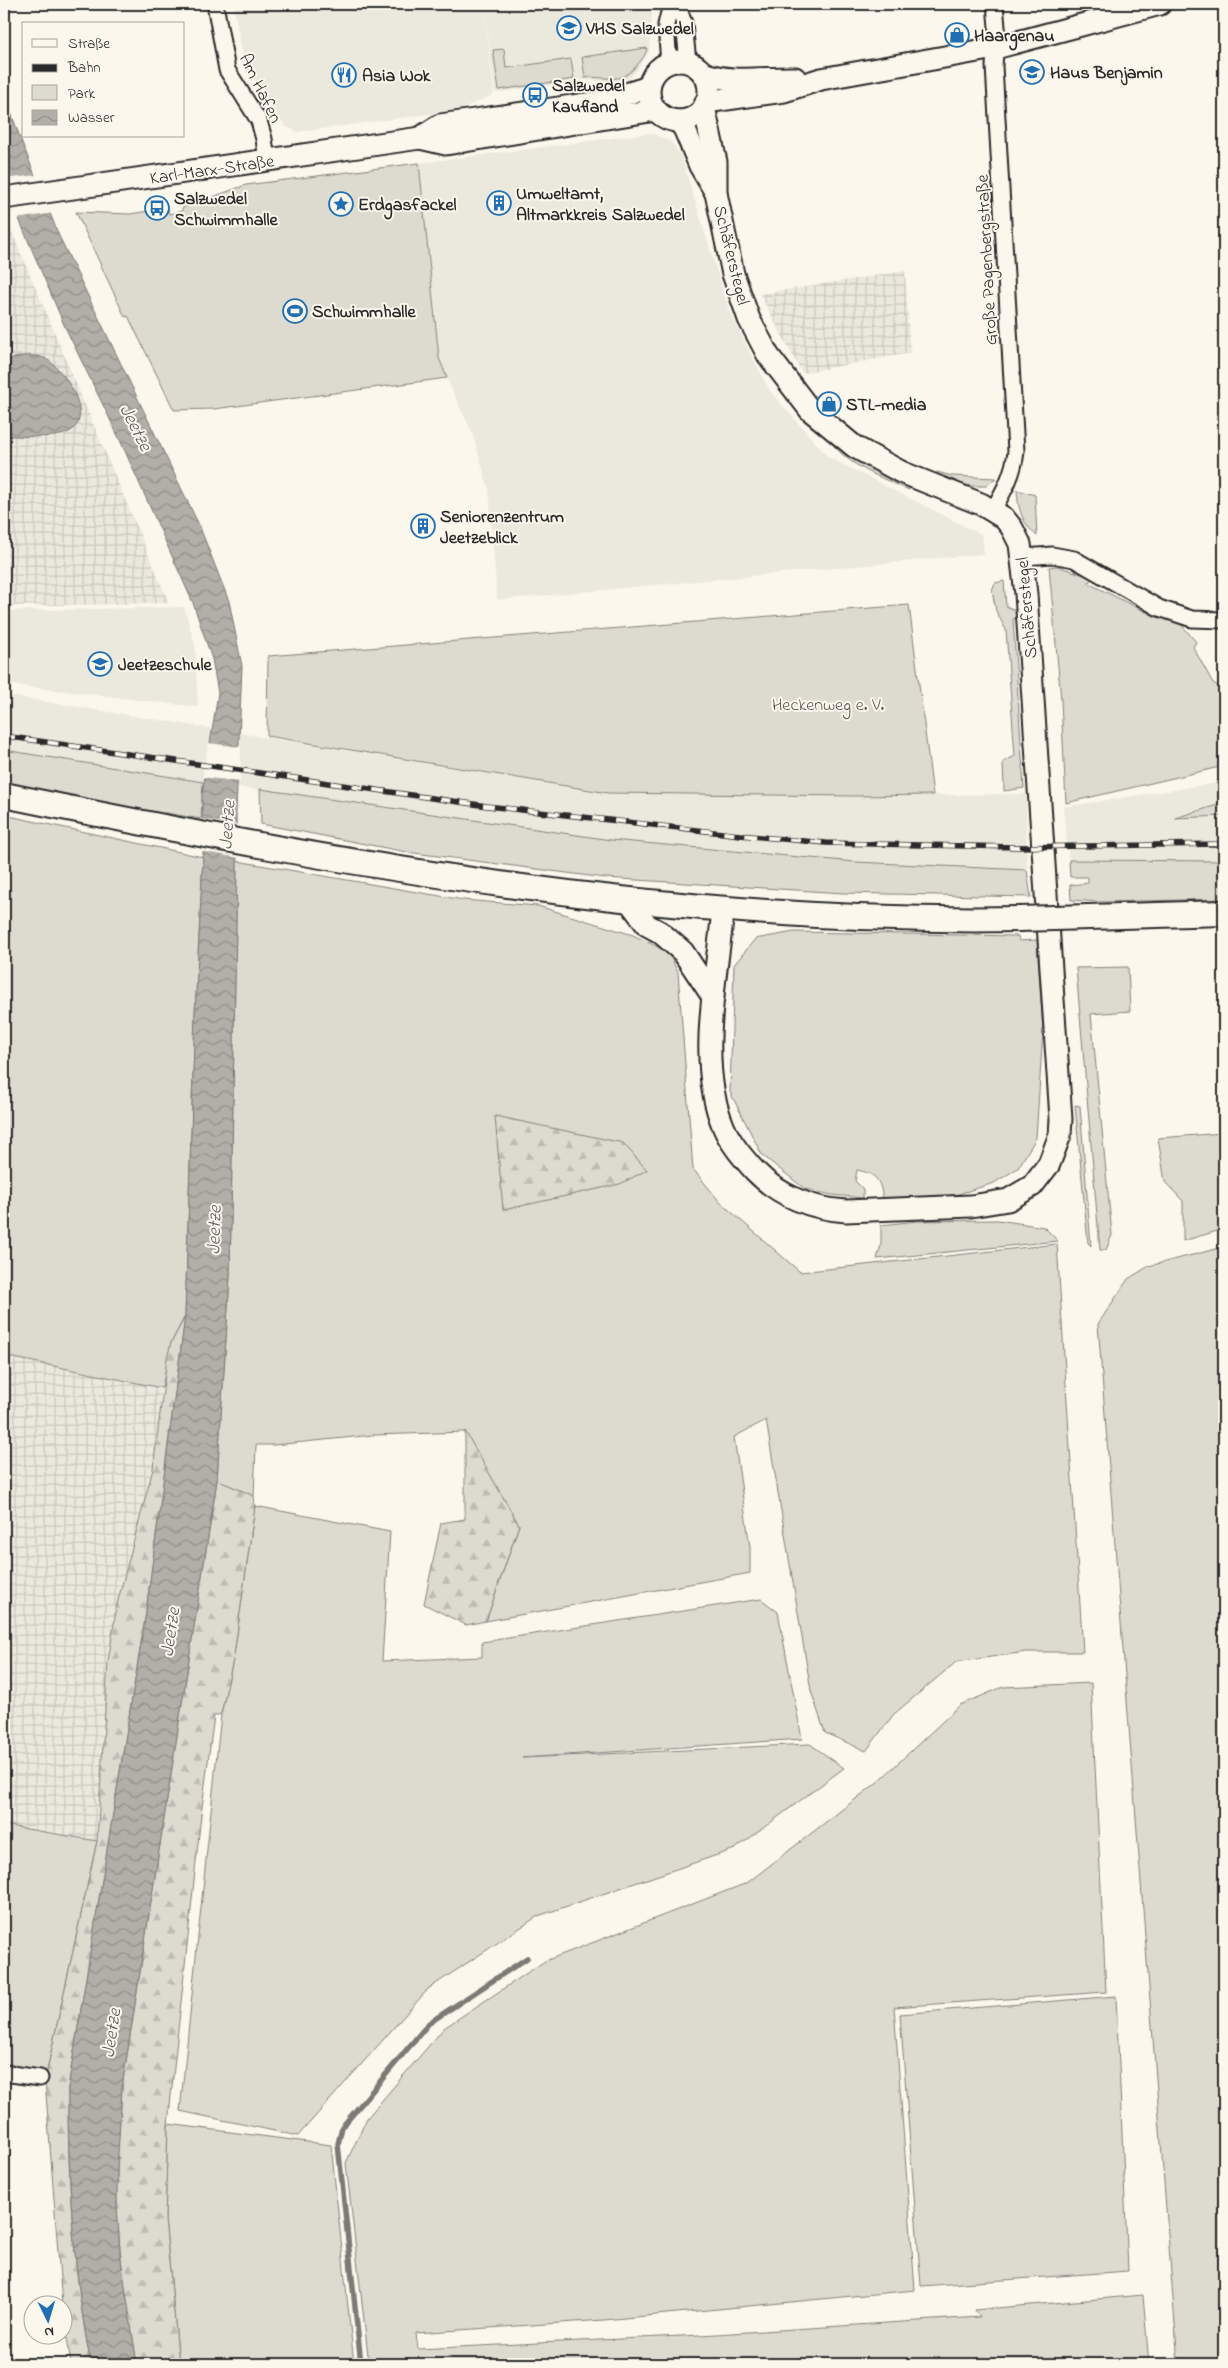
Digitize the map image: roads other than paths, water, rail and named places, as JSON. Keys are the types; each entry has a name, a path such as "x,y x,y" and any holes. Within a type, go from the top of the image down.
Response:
{"main road":[{"path":"820,80 782,78 731,79 687,66 654,74 649,87 650,98 656,110 666,118 678,121 690,118 705,105 784,91 820,80 995,48 1160,4"},
{"path":"687,66 708,85 705,105"},
{"name":"Karl-Marx-Straße","path":"420,138 440,125 600,102 649,87"},
{"name":"Schäferstegel","path":"705,105 716,162 716,193 725,242 743,304 762,345 796,393 829,427 872,457 901,472 993,510 1012,528 1023,557 1058,1047 1060,1135 1049,1164 1042,1176 1022,1194 1001,1202 970,1206 846,1212 827,1210 792,1198 761,1177 745,1161 725,1129 713,1090 711,1033 713,997 723,910"},
{"name":"Karl-Marx-Straße","path":"4,198 420,138 446,144 656,110"},
{"name":"Schäferstegel","path":"678,121 684,128 700,166 716,193"},
{"path":"4,795 283,850 464,880 629,901 723,910 833,917 1019,919 1224,913"},
{"path":"629,901 647,926 660,932 683,952 713,997"}],"street":[{"name":"Am Hafen","path":"215,4 227,70 259,121 267,160"},
{"path":"671,4 666,25 687,66"},
{"path":"677,4 684,23 687,66"},
{"name":"Große Pagenbergstraße","path":"993,510 1008,482 1015,463 1016,451 994,66 997,27 995,4"},
{"path":"1023,557 1052,555 1074,559 1168,611 1192,618 1224,620"},
{"path":"4,2073 40,2078"}],"water":[{"name":"Jeetze","path":"4,81 9,91 10,110 59,236 199,525 229,601 242,666 236,812 237,861 230,1276 217,1480 122,2087 117,2206 120,2253 137,2364 91,2364 80,2296 73,2227 69,2158 68,2088 145,1619 185,1317 195,1014 203,858 202,795 218,693 212,659 193,603 120,440 65,327 21,224 4,174"},
{"path":"23,356 38,356 46,359 53,364 67,381 74,392 80,413 78,423 72,430 58,435 40,437 4,436 4,361"}],"waterway":[{"path":"361,2364 338,2144 342,2127 429,2023 527,1958"}],"railway":[{"path":"4,736 487,806 826,843 1016,847 1224,844"}],"place":[{"name":"VHS Salzwedel","path":"569,28"},
{"name":"Haargenau","path":"957,35"},
{"name":"Haus Benjamin","path":"1032,72"},
{"name":"Asia Wok","path":"344,75"},
{"name":"Salzwedel Kaufland","path":"535,95"},
{"name":"Umweltamt, Altmarkkreis Salzwedel","path":"499,203"},
{"name":"Erdgasfackel","path":"341,204"},
{"name":"Salzwedel Schwimmhalle","path":"157,208"},
{"name":"Schwimmhalle","path":"295,311"},
{"name":"STL-media","path":"829,404"},
{"name":"Seniorenzentrum Jeetzeblick","path":"423,526"},
{"name":"Jeetzeschule","path":"100,664"}],"park label":[{"name":"Heckenweg e. V.","path":"828,704"}]}
